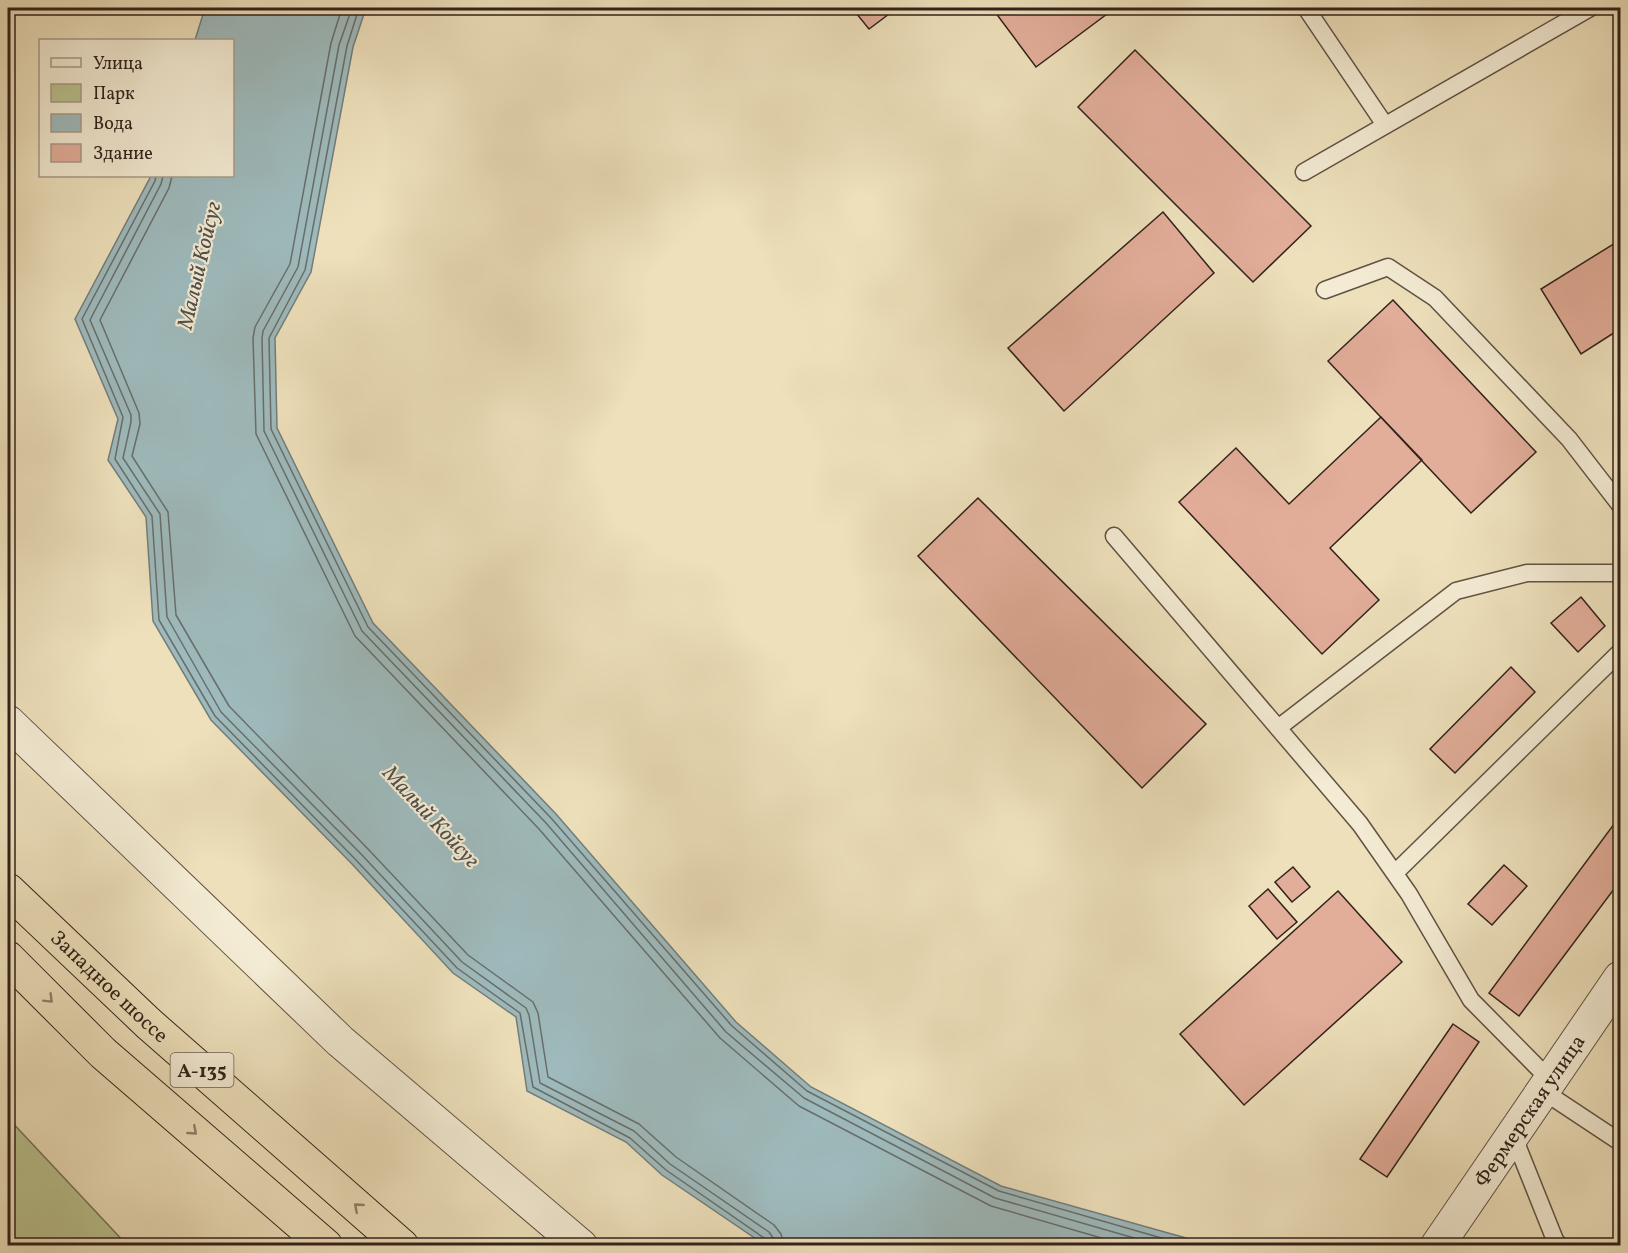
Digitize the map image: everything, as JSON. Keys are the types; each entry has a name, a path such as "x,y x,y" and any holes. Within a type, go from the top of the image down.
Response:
{"highway":[{"name":"Западное шоссе","path":"8,890 148,1023 402,1245"},
{"name":"А-135","path":"8,958 103,1053 326,1245"}],"street":[{"path":"8,722 340,1041 581,1245"},
{"name":"Фермерская улица","path":"1437,1245 1620,978"}],"lane":[{"path":"1306,8 1385,125"},
{"path":"1304,172 1590,8"},
{"path":"1325,290 1388,267 1435,298 1569,439 1620,505"},
{"path":"1114,536 1360,824 1409,894 1471,1000 1547,1086 1620,1142"},
{"path":"1278,728 1456,591 1527,573 1620,573"},
{"path":"1395,873 1620,652"},
{"path":"1513,1135 1555,1240 1560,1245"}],"green space":[{"path":"8,1118 127,1245 8,1245"}],"water":[{"name":"Малый Койсуг","path":"205,8 366,8 353,47 311,272 275,338 277,428 373,623 556,814 736,1022 811,1087 1001,1186 1211,1245 765,1245 662,1175 626,1142 527,1091 516,1017 453,973 352,864 211,720 153,621 146,517 108,460 118,419 75,319 150,177 234,177 234,39 195,39"}],"building":[{"path":"852,8 897,8 869,29"},
{"path":"992,8 1115,8 1036,67"},
{"path":"1135,50 1311,226 1253,282 1078,107"},
{"path":"1163,212 1214,273 1064,411 1008,348"},
{"path":"1620,240 1620,329 1581,354 1541,289"},
{"path":"1393,300 1536,452 1471,513 1328,361"},
{"path":"1381,417 1422,460 1330,548 1379,600 1322,654 1179,502 1236,448 1289,504"},
{"path":"978,498 1206,724 1142,788 918,556"},
{"path":"1581,597 1605,626 1578,652 1551,623"},
{"path":"1511,667 1535,692 1455,773 1430,749"},
{"path":"1620,816 1620,881 1519,1016 1489,993"},
{"path":"1504,865 1527,886 1492,925 1468,904"},
{"path":"1293,867 1310,887 1292,902 1275,882"},
{"path":"1268,889 1297,922 1277,939 1249,906"},
{"path":"1338,891 1402,962 1244,1105 1180,1034"},
{"path":"1453,1024 1479,1042 1387,1177 1360,1159"}]}
